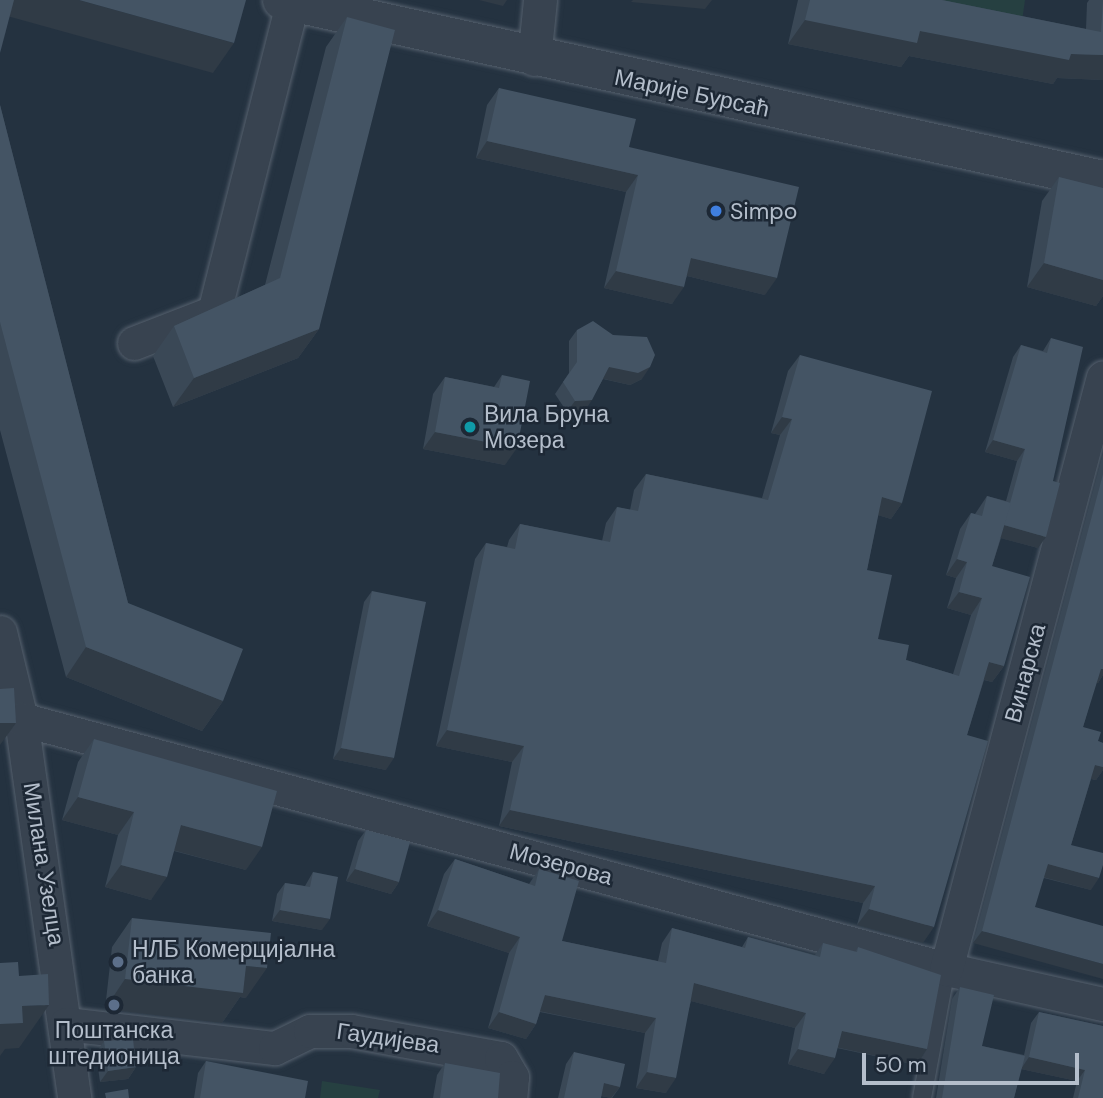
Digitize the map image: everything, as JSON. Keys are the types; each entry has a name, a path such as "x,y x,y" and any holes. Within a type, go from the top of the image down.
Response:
{"street":[{"path":"534,59 540,0"},
{"path":"134,343 214,312 287,1"},
{"name":"Марије Бурсаћ","path":"287,1 534,59 1103,180"},
{"name":"Винарска","path":"946,969 1103,377"},
{"name":"Милана Узелца","path":"0,632 21,719 66,1024 74,1098"},
{"name":"Мозерова","path":"21,719 946,969 1103,1004"},
{"name":"Гаудијева","path":"66,1024 275,1048 310,1031 351,1031 501,1058 509,1064 510,1098"}],"lane":[{"path":"922,1098 946,969"}],"green space":[{"path":"871,0 1025,0 1022,21"},
{"path":"322,1081 380,1090 378,1098 320,1098"}],"building":[{"path":"0,0 14,0 0,53"},
{"path":"79,0 246,0 234,43"},
{"path":"810,0 942,0 1101,32 1103,0 1103,55 1071,54 1069,60 920,31 917,43 805,20"},
{"path":"347,17 395,30 319,329 194,378 174,326 280,278"},
{"path":"499,88 636,119 629,147 799,187 777,278 691,258 684,287 616,271 638,175 487,141"},
{"path":"0,105 128,603 243,649 223,701 86,647 0,322"},
{"path":"1059,177 1103,188 1103,280 1044,263"},
{"path":"593,321 613,335 647,337 655,355 650,367 638,373 609,367 592,400 575,401 563,382 577,362 577,330"},
{"path":"1051,338 1083,347 1053,481 1060,483 1046,537 1004,525 1025,449 993,440 1021,345 1047,353"},
{"path":"800,355 932,391 902,503 882,497 867,570 892,575 878,639 909,645 906,660 959,676 982,598 959,592 967,562 957,559 971,513 982,516 987,496 1011,503 992,566 1030,577 1004,666 989,662 967,735 988,741 934,927 869,909 875,886 510,810 524,746 447,730 486,543 515,549 520,524 610,542 617,507 638,511 646,474 768,500 792,419 782,417"},
{"name":"Вила Бруна Мозера","path":"502,375 530,381 517,448 435,432 445,377 499,388"},
{"path":"1103,474 1103,669 1083,727 1101,732 1098,741 1103,743 1103,767 1095,765 1071,845 1103,853 1103,865 1099,878 1048,864 1035,907 1103,926 1103,964 982,931"},
{"path":"372,591 426,602 394,758 341,748"},
{"path":"14,688 16,723 0,723 0,689"},
{"path":"94,739 277,791 262,847 181,825 167,877 121,865 134,812 78,797"},
{"path":"366,830 410,842 399,882 355,869"},
{"path":"455,859 535,886 539,869 579,881 562,941 666,963 672,928 745,948 748,937 820,957 823,943 857,952 858,947 941,975 927,1049 842,1031 835,1058 798,1049 806,1013 694,983 676,1078 647,1072 656,1018 545,995 536,1024 499,1012 520,937 438,910"},
{"path":"313,872 338,877 330,919 280,910 285,883 310,887"},
{"path":"132,918 271,933 267,968 246,966 243,993 125,979"},
{"path":"18,962 19,976 48,974 49,1005 22,1006 23,1023 0,1024 0,963"},
{"path":"960,987 994,995 982,1046 1025,1056 1014,1098 942,1098"},
{"path":"1039,1012 1103,1026 1103,1098 1078,1098 1085,1070 1029,1057"},
{"path":"133,1039 136,1067 108,1071 104,1041"},
{"path":"574,1052 625,1064 620,1087 604,1083 601,1098 564,1098"},
{"path":"206,1061 308,1081 305,1098 200,1098"},
{"path":"445,1063 500,1073 498,1098 440,1098"},
{"path":"128,1089 129,1098 106,1098 105,1093"}],"place":[{"name":"Simpo","path":"716,211"},
{"name":"Вила Бруна Мозера","path":"470,427"},
{"name":"НЛБ Комерцијална банка","path":"118,962"},
{"name":"Поштанска штедионица","path":"114,1005"}]}
